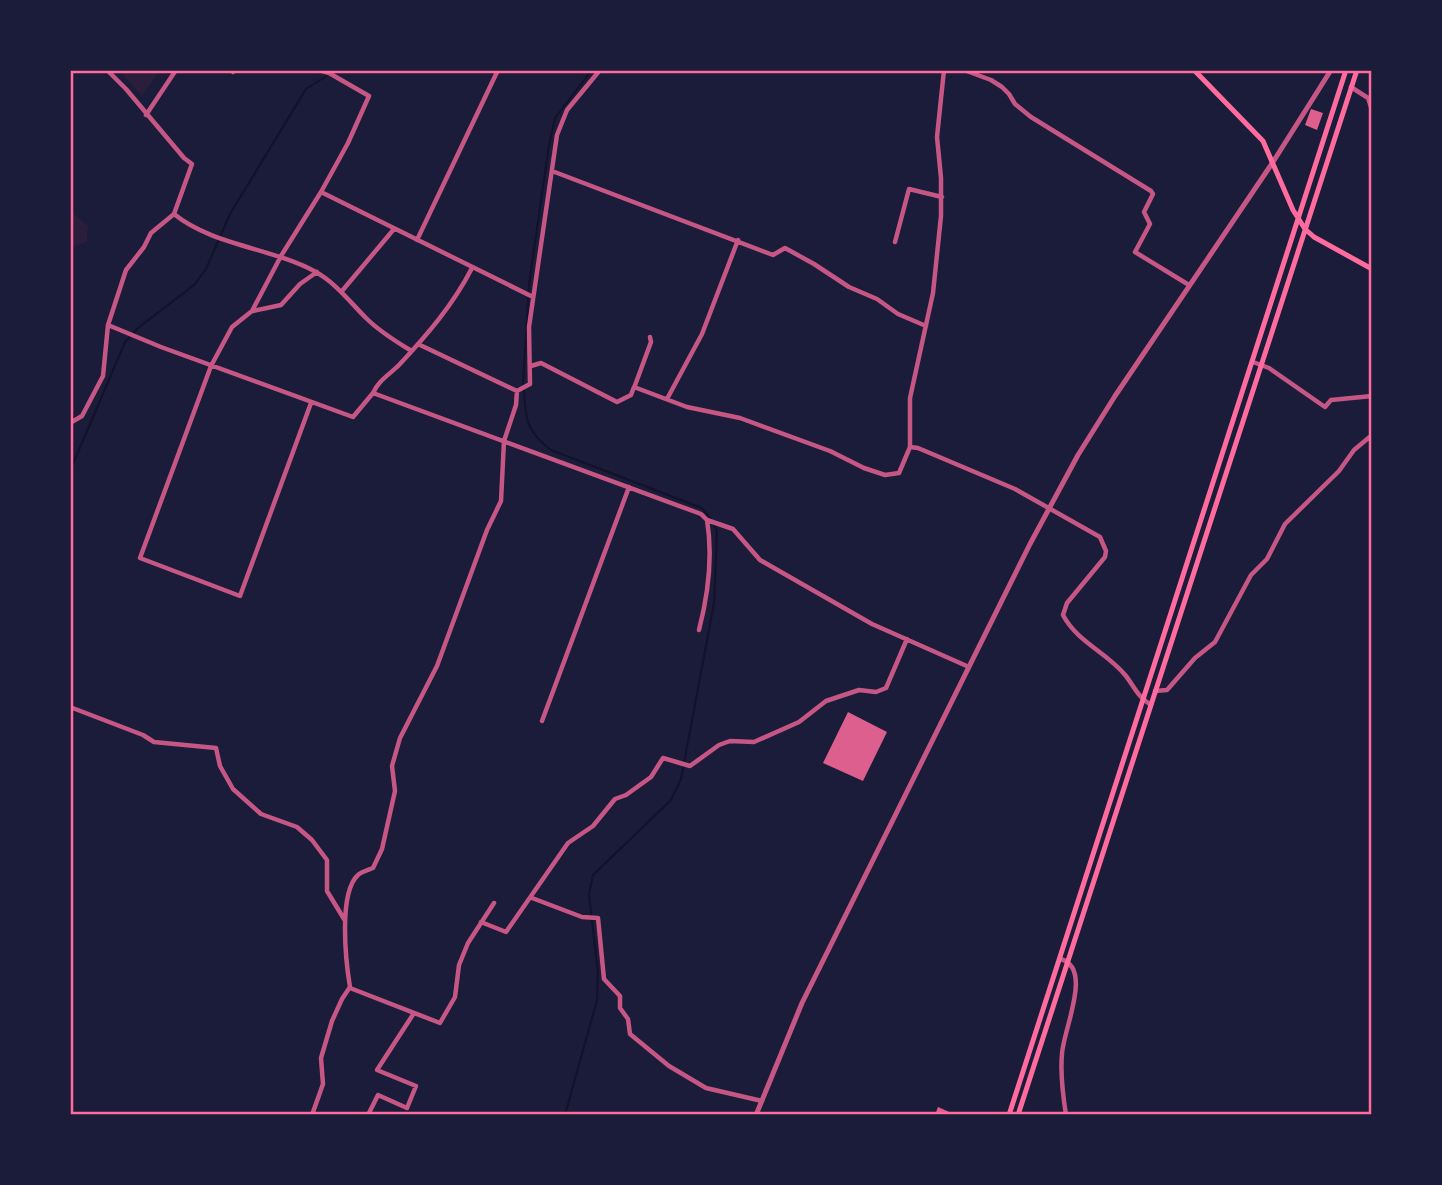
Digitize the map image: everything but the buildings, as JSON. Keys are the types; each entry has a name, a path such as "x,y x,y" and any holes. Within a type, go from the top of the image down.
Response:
{"main road":[{"path":"1194,70 1248,122 1263,141 1305,229 1314,237 1372,269"},
{"path":"1009,1115 1345,70"},
{"path":"1018,1115 1357,70"}],"street":[{"path":"70,423 82,416 103,376 108,325 127,270 151,233 174,214 192,164 107,70"},
{"path":"146,114 176,70"},
{"path":"253,311 281,256 348,143 369,96 329,72 319,70"},
{"path":"416,240 498,70"},
{"path":"518,391 530,384 529,327 556,135 568,110 600,70"},
{"path":"633,389 634,387 687,407 740,418 830,451 885,475 899,473 910,447 910,398 933,293 942,197 937,137 944,70"},
{"path":"964,70 991,80 1031,117 1151,191 1153,194 1144,212 1150,224 1135,252 1189,285"},
{"path":"756,1115 802,1003 1077,456 1273,162 1331,70"},
{"path":"1351,88 1368,98 1372,110"},
{"path":"552,171 774,255 785,248 849,287 926,326"},
{"path":"895,242 909,189 942,197"},
{"path":"321,192 533,297"},
{"path":"174,214 222,238 281,256 317,272 342,291 368,320 410,350"},
{"path":"342,291 394,229"},
{"path":"667,399 702,334 738,240"},
{"path":"108,325 353,418 378,383 399,365 443,316 472,268"},
{"path":"312,403 240,596 140,558 211,366 232,327 253,311 281,305 300,284 317,272"},
{"path":"531,366 541,363 617,402 631,395 651,342 650,337"},
{"path":"418,344 518,391"},
{"path":"1253,362 1269,368 1325,407 1331,400 1372,396"},
{"path":"313,1115 323,1084 321,1058 332,1021 350,988 345,919 351,887 358,874 373,868 382,849 396,791 392,766 400,738 437,666 500,501 504,441 518,391"},
{"path":"373,393 701,514 707,520 733,529 760,560 872,624 969,667"},
{"path":"1154,691 1167,690 1195,658 1215,642 1251,575 1267,559 1285,524 1339,471 1354,450 1372,435"},
{"path":"910,447 915,446 1004,484 1051,507 1100,537 1106,551 1105,557 1067,603 1063,614 1079,636 1116,665 1142,700 1151,705"},
{"path":"542,721 629,487"},
{"path":"699,630 707,600 710,536 707,520"},
{"path":"481,922 506,932 533,898 568,843 593,826 607,807 650,777 663,758 690,766 719,745 730,741 754,742 799,722 826,701 859,690 877,692 886,688 907,639"},
{"path":"70,707 143,735 154,742 216,748 220,766 233,789 261,814 297,827 312,839 327,860 327,891 345,919"},
{"path":"533,898 582,917 598,918 604,979 620,996 620,1008 628,1019 630,1034 669,1066 706,1088 763,1101"},
{"path":"350,988 440,1023 455,997 459,965 468,943 494,903"},
{"path":"1060,959 1069,961 1075,969 1075,998 1062,1053 1066,1115"},
{"path":"368,1115 378,1096 407,1108 416,1086 377,1070 414,1013"}],"shaded area":[{"path":"119,70 160,70 142,96"},
{"path":"70,211 88,226 87,242 70,248"}],"waterway":[{"path":"333,73 339,70"},
{"path":"523,385 529,285 549,145 555,118 592,70"},
{"path":"70,471 125,342 138,328 194,285 206,269 230,214 306,89 328,75"},
{"path":"524,390 525,409 532,431 551,450 702,508 711,519"},
{"path":"565,1115 597,1000 598,973 589,894 593,875 671,800 681,779 714,603 717,531 714,524"}]}
